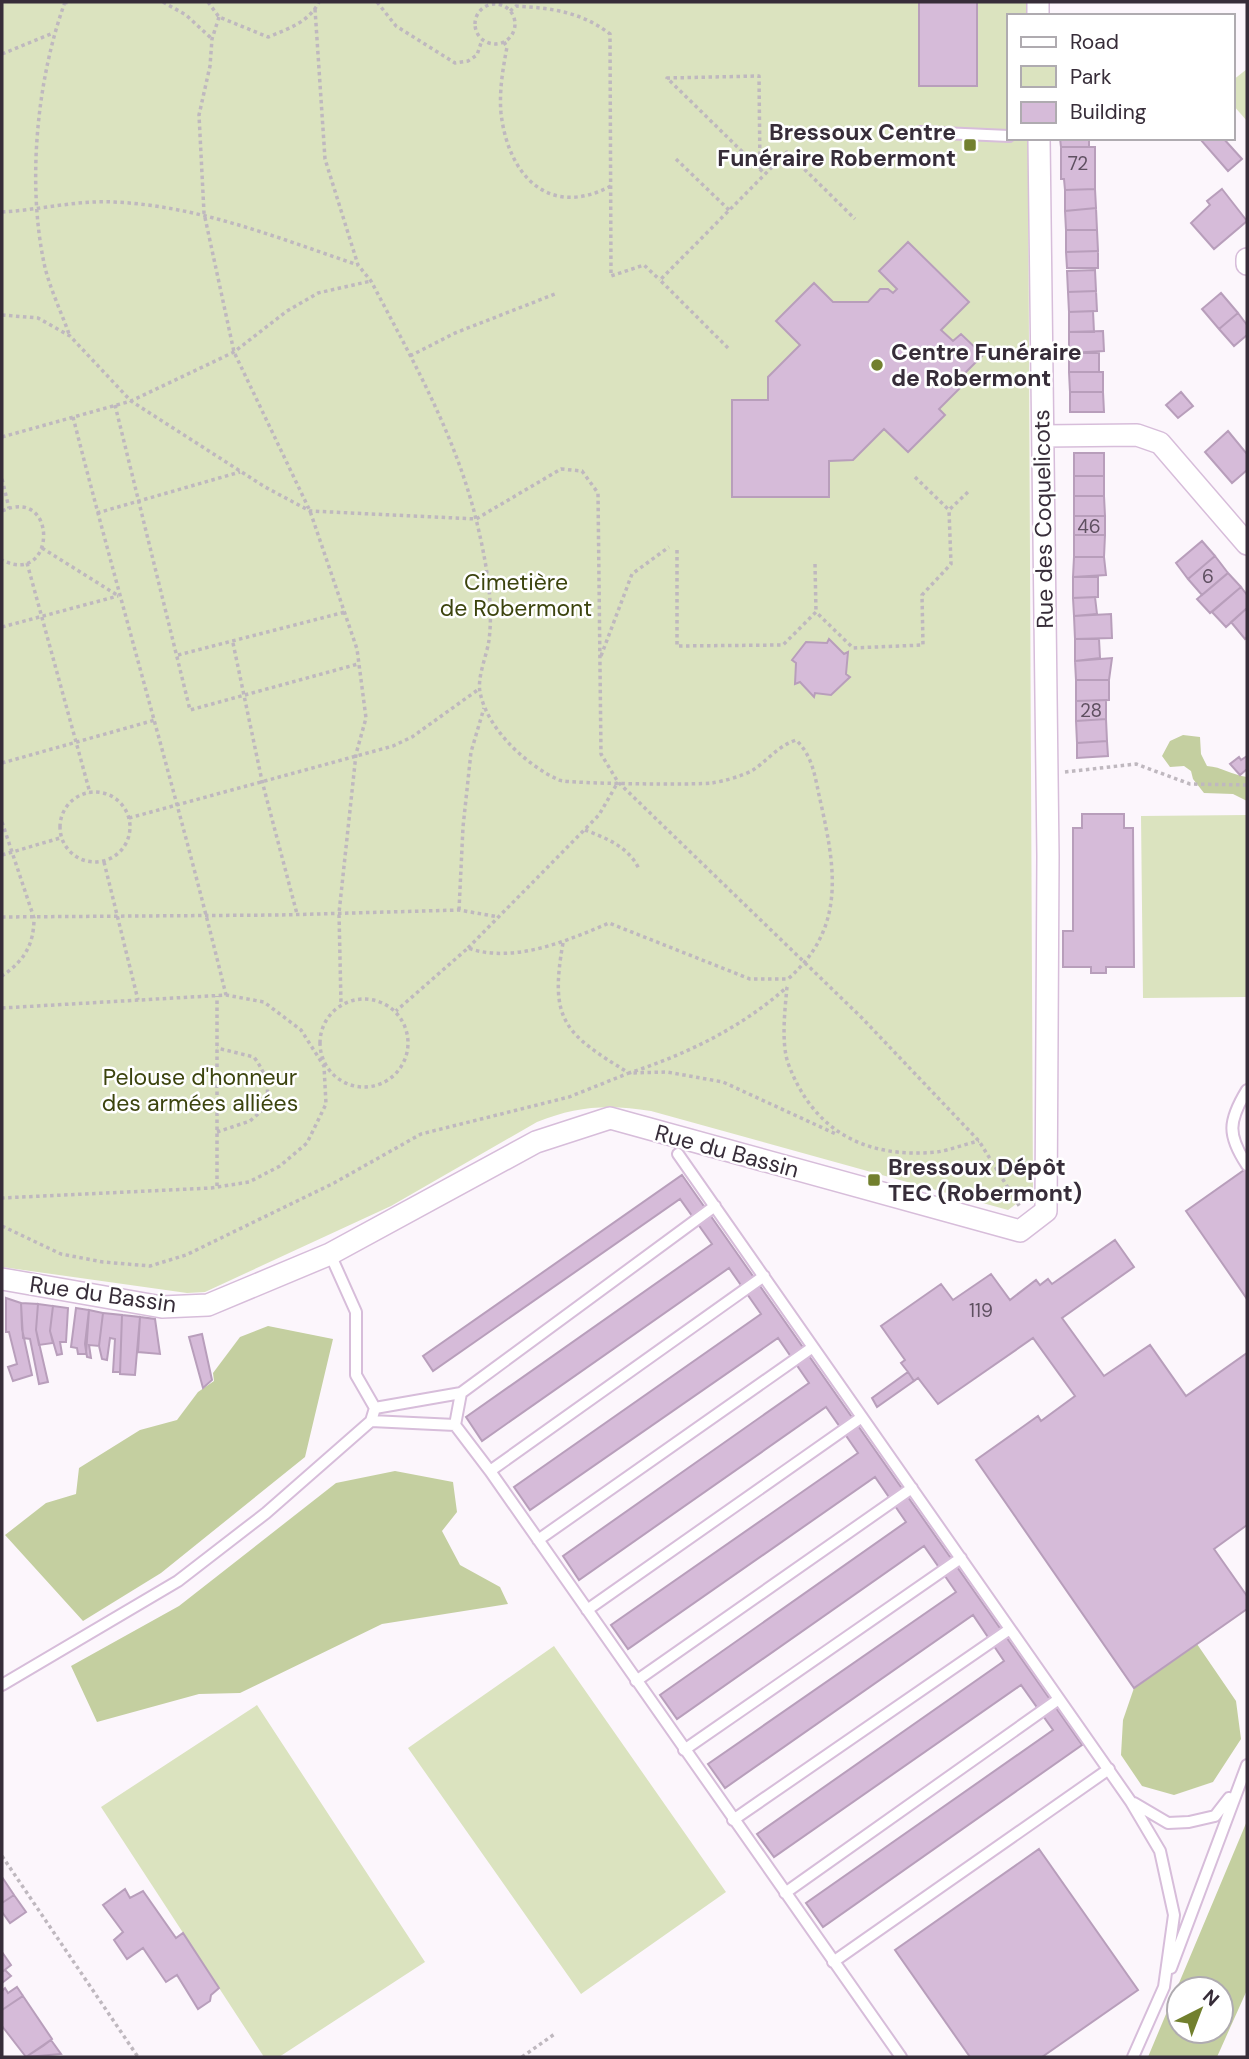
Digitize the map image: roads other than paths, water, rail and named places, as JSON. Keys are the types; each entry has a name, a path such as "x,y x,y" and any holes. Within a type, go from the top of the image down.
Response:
{"street":[{"name":"Rue des Coquelicots","path":"1030,1223 1046,1211 1047,773 1039,140"},
{"path":"1043,436 1137,435 1160,443 1240,519 1247,544"},
{"name":"Rue du Bassin","path":"2,1279 162,1307 208,1305 330,1254 536,1142 610,1118 1020,1231 1030,1223"}],"lane":[{"path":"920,132 1007,136"},
{"path":"1247,1090 1233,1117 1232,1143 1247,1165"},
{"path":"678,1154 1131,1802 1160,1851 1174,1914 1164,1987"},
{"path":"375,1408 461,1393 715,1206"},
{"path":"2,1685 178,1581 266,1513 371,1421 375,1408 356,1375 356,1312 330,1254"},
{"path":"491,1471 764,1276"},
{"path":"538,1540 813,1347"},
{"path":"454,1425 461,1393"},
{"path":"587,1610 862,1417"},
{"path":"371,1421 454,1425 491,1471 901,2057"},
{"path":"636,1681 912,1488"},
{"path":"684,1750 961,1558"},
{"path":"733,1820 1010,1629"},
{"path":"785,1894 1059,1699"},
{"path":"1133,2057 1164,1987 1247,1765"},
{"path":"832,1962 1108,1769"},
{"path":"1131,1802 1168,1823 1189,1822 1215,1816 1237,1787"}],"place":[{"name":"Bressoux Centre Funéraire Robermont","path":"970,145"},
{"name":"Centre Funéraire de Robermont","path":"877,365"},
{"name":"Bressoux Dépôt TEC (Robermont)","path":"874,1180"}],"park label":[{"name":"Cimetière de Robermont","path":"516,595"},
{"name":"Pelouse d'honneur des armées alliées","path":"200,1090"}]}
